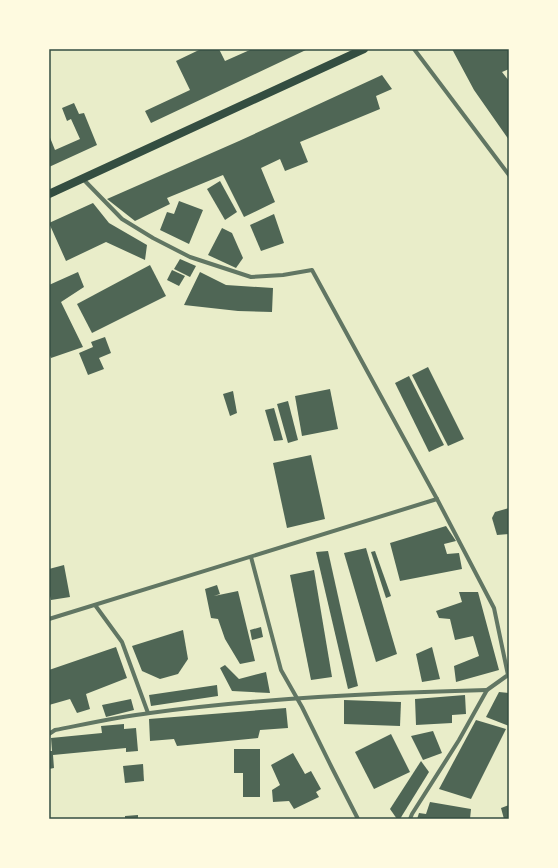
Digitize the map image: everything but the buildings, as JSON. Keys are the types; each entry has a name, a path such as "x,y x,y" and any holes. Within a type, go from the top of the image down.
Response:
{"main road":[{"path":"49,194 364,49"}],"street":[{"path":"414,49 509,174"},
{"path":"83,179 122,219 152,238 190,257 251,277 283,275 312,270 437,499 494,608 508,675 486,690 459,740 410,819"},
{"path":"49,619 437,499"},
{"path":"251,557 282,670 358,819"},
{"path":"95,605 122,642 148,713"},
{"path":"49,734 55,730 148,713 206,706 394,692 486,690"}]}
